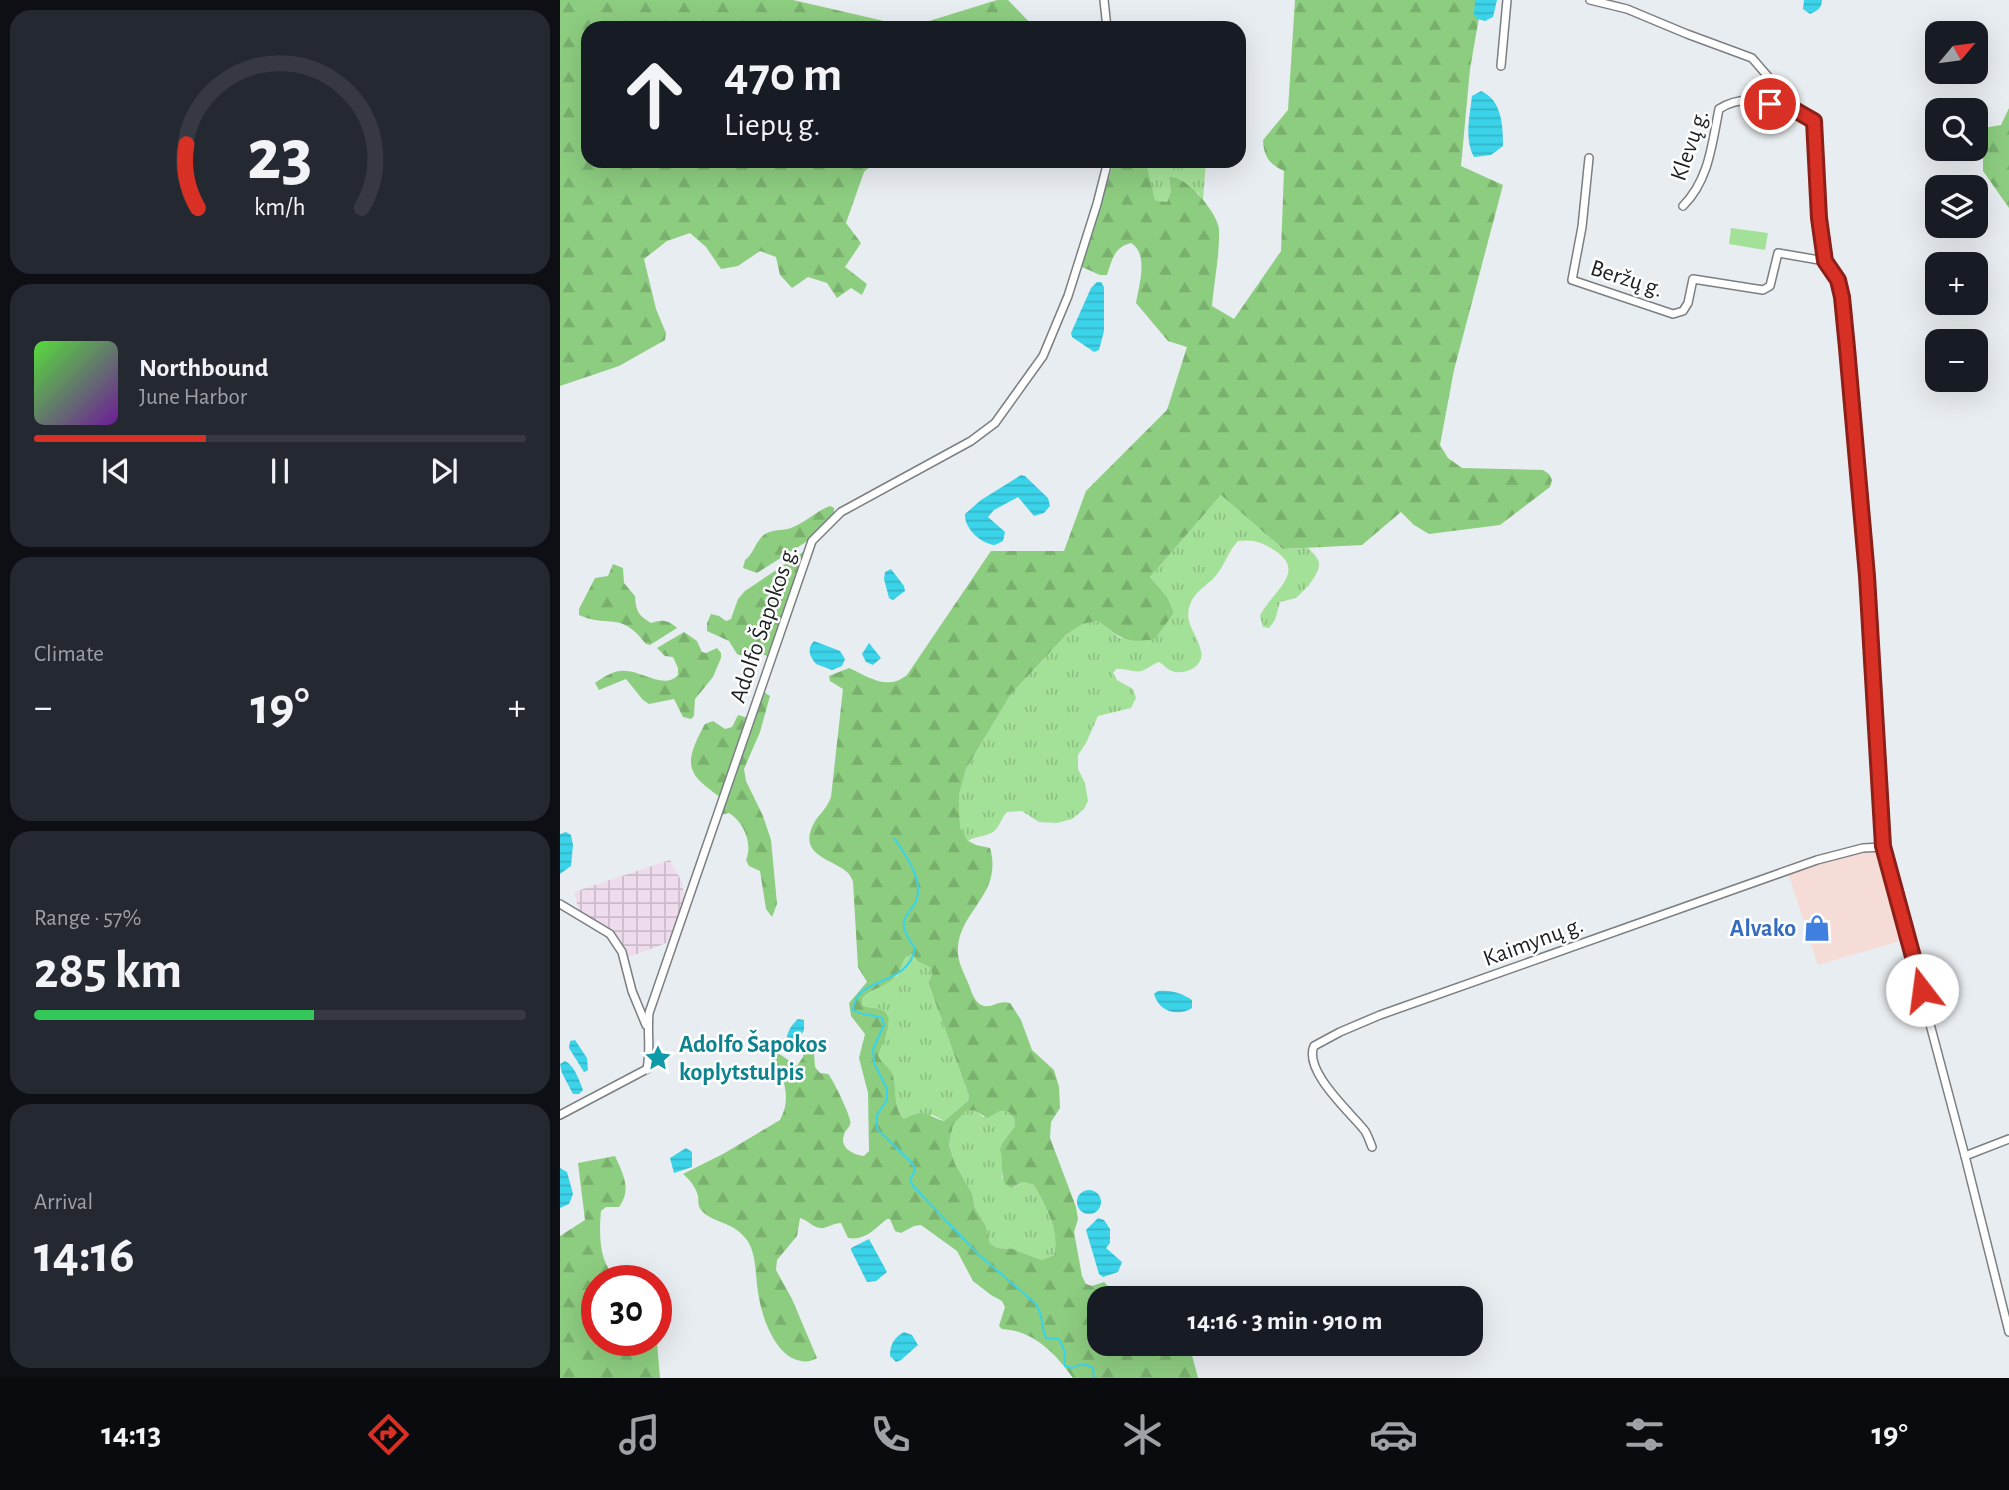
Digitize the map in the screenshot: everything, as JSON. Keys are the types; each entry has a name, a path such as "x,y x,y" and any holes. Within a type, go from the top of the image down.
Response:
{"street":[{"path":"1104,0 1106,21"},
{"path":"1501,66 1507,0"},
{"path":"1590,0 1627,9 1752,58 1798,112"},
{"name":"Klevų g.","path":"1683,206 1703,178 1713,146 1718,109 1730,102 1746,99 1798,112 1814,121 1819,218 1825,261"},
{"name":"Beržų g.","path":"1589,158 1583,227 1572,280 1673,314 1683,311 1688,303 1693,279 1763,290 1770,286 1777,253 1825,261"},
{"name":"Adolfo Šapokos g.","path":"560,1115 647,1069 651,1051 649,1013 812,541 841,513 971,441 995,422 1043,356 1069,296 1106,168"},
{"path":"1825,261 1838,280 1842,297 1862,514 1883,846 2009,1332"},
{"name":"Kaimynų g.","path":"1372,1147 1366,1133 1334,1097 1319,1074 1312,1059 1311,1050 1314,1046 1380,1015 1803,865 1863,848 1883,846"},
{"path":"560,904 610,934 622,952 632,991 648,1029"},
{"path":"1965,1156 2009,1139"}],"shaded area":[{"path":"1877,850 1881,852 1907,939 1818,965 1788,873"},
{"path":"670,860 682,882 685,901 669,942 626,958 618,940 580,916 574,892"}],"green space":[{"path":"560,0 793,0 884,21 581,21 581,168 869,168 864,172 846,223 861,243 845,267 867,284 862,295 851,288 837,298 827,283 808,277 792,288 780,275 776,257 760,251 738,266 721,269 706,247 690,233 667,241 644,259 656,309 666,333 665,340 619,366 560,386"},
{"path":"997,0 1008,0 1028,21 929,21"},
{"path":"1295,0 1482,0 1470,69 1461,166 1503,185 1454,370 1440,445 1448,458 1462,468 1543,470 1552,480 1550,487 1500,525 1429,534 1414,525 1401,512 1362,545 1283,549 1221,495 1150,577 1168,598 1174,613 1155,639 1130,640 1112,632 1098,621 1083,624 1067,634 1011,694 966,769 959,795 960,827 968,841 990,848 993,865 985,892 964,926 959,939 958,954 976,1001 987,1006 1010,1003 1021,1020 1032,1050 1054,1070 1059,1087 1060,1108 1051,1122 1050,1138 1076,1207 1078,1219 1074,1232 1082,1276 1086,1284 1092,1286 1087,1286 1087,1356 1192,1356 1198,1378 1073,1378 1043,1345 1024,1334 999,1326 1005,1307 1002,1301 973,1281 957,1251 921,1225 901,1233 895,1231 890,1219 865,1236 848,1238 841,1223 820,1228 800,1218 797,1236 777,1260 776,1270 792,1299 817,1358 802,1361 792,1358 773,1338 765,1320 753,1252 747,1240 736,1229 702,1211 696,1189 683,1174 780,1120 786,1104 785,1087 772,1057 775,1051 797,1066 803,1057 804,1044 813,1039 815,1067 820,1073 828,1074 849,1116 850,1124 843,1140 845,1147 864,1156 869,1151 868,1093 859,1058 865,1034 851,1016 849,1003 867,982 858,967 853,882 848,873 819,855 810,844 813,825 831,797 843,689 830,681 829,676 849,668 885,682 900,680 907,675 991,551 1064,551 1086,491 1167,410 1187,347 1168,341 1136,303 1141,262 1137,248 1131,243 1117,251 1107,275 1100,275 1082,267 1112,168 1148,168 1155,200 1167,202 1171,191 1169,177 1184,182 1207,205 1219,229 1212,306 1234,319 1281,251 1284,171 1268,159 1263,140 1288,110","holes":["912,954 917,961 931,968 932,975 928,982 969,1096 968,1101 944,1121 926,1114 904,1119 900,1114 892,1073 878,1055 888,1029 888,1017 879,1009 862,1005 862,998 892,979 905,958","974,1110 987,1118 1000,1111 1009,1112 1014,1118 1015,1126 1000,1150 1004,1180 1011,1188 1023,1182 1034,1185 1053,1227 1054,1255 1042,1260 1013,1249 997,1248 990,1243 986,1226 975,1208 972,1193 955,1164 949,1144 953,1125 966,1111"]},
{"path":"2009,108 2009,208 1983,171 1983,161 1988,161 1988,127 2001,125"},
{"path":"1148,168 1205,168 1203,201 1198,193 1169,178 1171,191 1167,202 1155,200"},
{"path":"1731,228 1768,233 1765,250 1729,244"},
{"path":"1221,495 1283,549 1308,548 1319,563 1311,582 1296,598 1280,602 1275,620 1269,628 1263,627 1260,616 1284,582 1288,566 1284,558 1265,545 1253,541 1238,541 1218,573 1195,596 1189,608 1189,621 1201,651 1197,665 1188,671 1177,672 1159,662 1142,671 1116,669 1113,673 1117,680 1133,689 1136,698 1131,708 1098,716 1078,755 1078,769 1085,783 1088,801 1084,809 1072,819 1057,823 1039,822 1022,811 1007,812 994,831 968,841 960,827 959,795 966,769 1011,694 1067,634 1083,624 1098,621 1120,638 1155,639 1174,613 1168,598 1150,577"},
{"path":"830,506 834,508 834,513 806,542 757,573 743,568 745,560 765,534 796,526"},
{"path":"803,552 768,656 753,652 744,656 737,654 729,641 707,631 711,614 726,621 731,619 738,599 745,591"},
{"path":"613,564 623,568 624,583 635,596 640,615 651,623 665,621 677,628 650,645 622,624 579,615 579,609 595,578 608,576"},
{"path":"684,632 697,641 702,652 717,648 721,653 713,677 695,699 694,716 691,719 683,717 674,699 649,704 626,679 599,690 595,683 620,671 665,681 678,675 673,657 665,656 657,648"},
{"path":"764,692 770,696 760,732 744,769 746,781 771,840 777,904 772,917 766,909 760,871 749,866 746,860 748,840 743,828 729,813 720,815 726,801 696,776 691,760 705,724 713,721 725,729 732,727 738,715 752,719"},
{"path":"911,954 917,961 931,968 932,975 928,982 969,1096 968,1101 944,1121 933,1115 904,1119 897,1104 893,1076 882,1063 878,1053 882,1035 881,1009 866,1008 862,1005 861,998 897,976 902,962"},
{"path":"974,1109 983,1117 1000,1111 1009,1112 1014,1118 1015,1126 1003,1142 1002,1177 1014,1187 1023,1182 1034,1185 1053,1227 1054,1255 1042,1260 1013,1249 997,1248 990,1243 986,1226 975,1208 972,1193 955,1164 949,1143 953,1125 966,1111"},
{"path":"615,1156 626,1188 619,1207 606,1207 601,1211 600,1239 607,1265 581,1265 581,1356 658,1356 660,1378 560,1378 560,1236 585,1220 578,1163"},
{"path":"1104,1282 1108,1286 1092,1286"}],"water":[{"path":"1475,0 1497,0 1493,17 1485,21 1477,19 1474,15"},
{"path":"1804,0 1822,0 1819,9 1810,14 1803,9"},
{"path":"1481,91 1493,101 1500,114 1503,146 1491,155 1474,157 1469,142 1469,119 1472,96"},
{"path":"1101,282 1104,287 1104,331 1099,350 1094,352 1072,337 1071,333 1091,288"},
{"path":"1021,475 1048,498 1050,506 1044,513 1034,516 1018,497 994,510 988,517 1005,532 1003,541 995,545 984,542 970,530 965,514 981,500"},
{"path":"891,569 905,591 893,600 889,598 884,579 885,572"},
{"path":"814,641 840,651 845,659 842,666 832,670 816,664 810,653"},
{"path":"869,643 881,658 873,665 866,662 862,654"},
{"path":"566,832 571,835 573,845 571,866 560,874 560,834"},
{"path":"1158,991 1172,992 1192,1000 1192,1008 1181,1012 1165,1009 1156,1000 1154,994"},
{"path":"798,1019 804,1020 804,1030 795,1046 789,1048 788,1032"},
{"path":"575,1040 587,1058 588,1070 584,1072 569,1048 570,1041"},
{"path":"565,1061 578,1078 583,1090 579,1094 573,1094 562,1073 560,1064"},
{"path":"686,1148 692,1152 692,1167 674,1173 670,1158"},
{"path":"560,1168 567,1172 573,1194 569,1204 560,1208"},
{"path":"1089,1190 1097,1194 1101,1202 1097,1210 1089,1214 1081,1210 1077,1202 1081,1194"},
{"path":"1098,1218 1104,1220 1110,1229 1110,1243 1106,1248 1122,1262 1118,1272 1103,1277 1099,1274 1086,1230"},
{"path":"869,1239 887,1272 876,1281 867,1282 851,1248"},
{"path":"904,1332 912,1335 918,1345 896,1362 890,1356 891,1348 895,1339"}],"waterway":[{"path":"894,838 917,881 917,897 904,920 907,936 915,948 911,960 903,969 862,991 853,1010 882,1018 884,1025 873,1049 874,1063 887,1089 887,1100 877,1115 877,1129 913,1164 915,1170 910,1180 913,1186 978,1254 1036,1304 1046,1338 1059,1339 1065,1352 1065,1366 1090,1366 1093,1368 1094,1378"}],"place":[{"name":"Alvako","path":"1817,928"},
{"name":"Adolfo Šapokos koplytstulpis","path":"658,1058"}],"route":[{"path":"1770,104 1793,109 1814,121 1819,218 1825,261 1838,280 1847,348 1867,576 1883,846 1922,990"}]}
